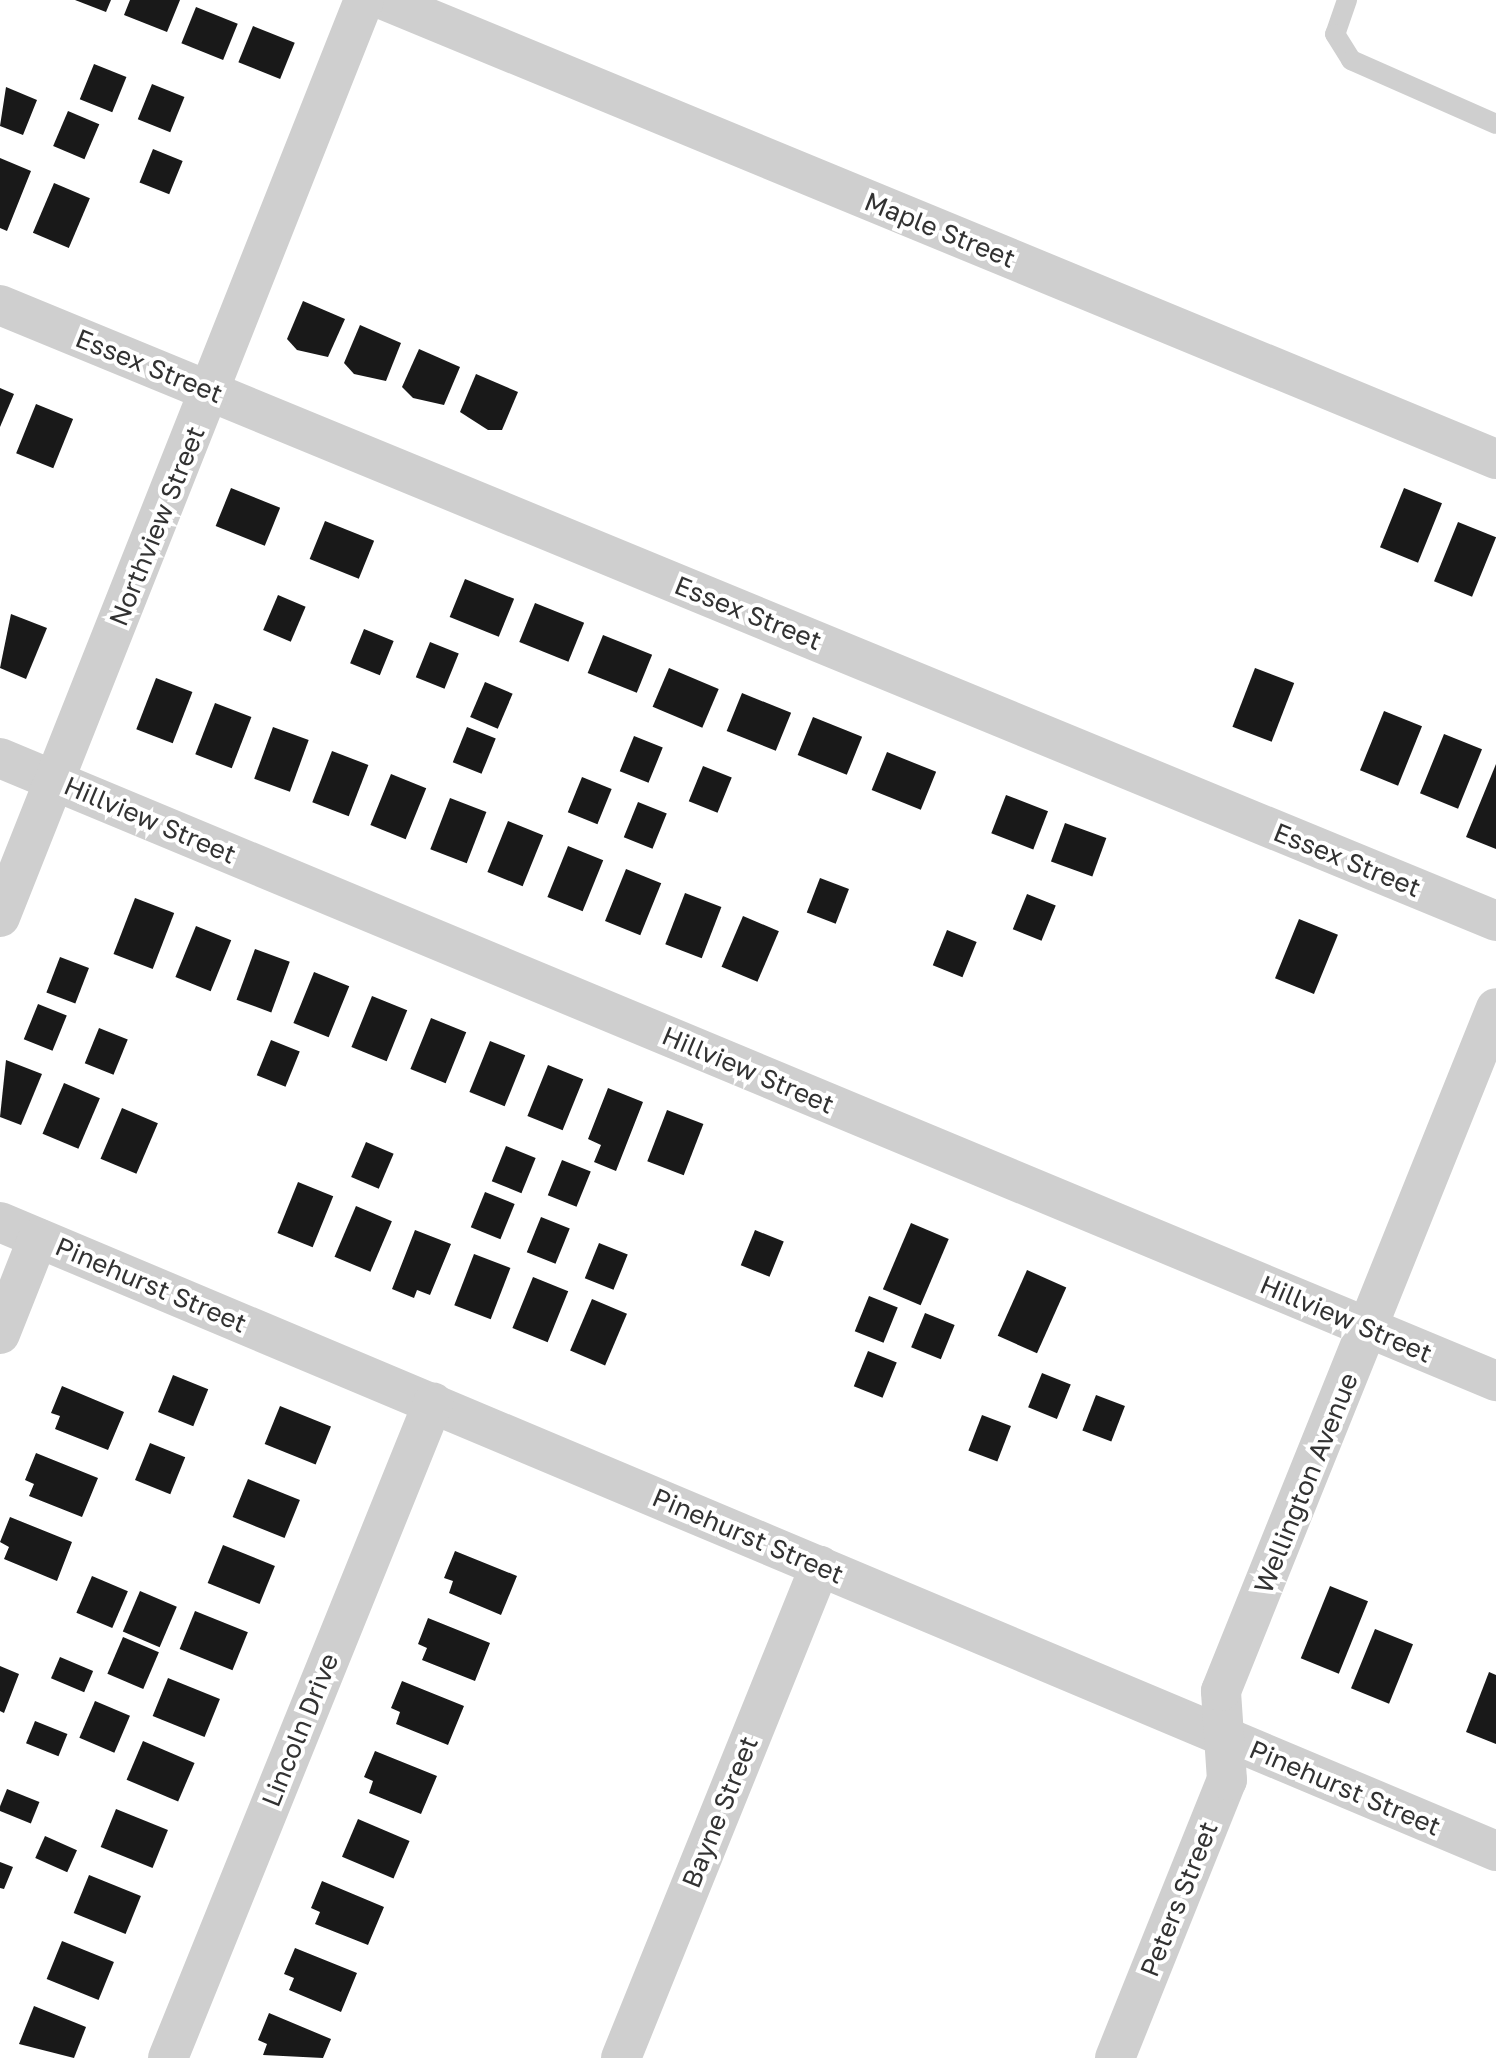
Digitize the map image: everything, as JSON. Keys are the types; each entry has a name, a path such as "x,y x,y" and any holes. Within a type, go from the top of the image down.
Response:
{"street":[{"name":"Northview Street","path":"0,917 211,392 364,0"},
{"name":"Maple Street","path":"384,0 1496,459"},
{"name":"Essex Street","path":"0,305 1496,921"},
{"name":"Hillview Street","path":"0,758 1496,1381"},
{"name":"Wellington Avenue","path":"1224,1738 1221,1691 1496,1008"},
{"name":"Pinehurst Street","path":"0,1222 1496,1851"},
{"path":"0,1334 38,1238"},
{"name":"Lincoln Drive","path":"168,2058 433,1403"},
{"name":"Bayne Street","path":"621,2058 820,1566"},
{"name":"Peters Street","path":"1115,2058 1227,1780 1224,1738"}],"lane":[{"path":"1347,0 1335,34 1351,60 1496,124"}],"building":[{"path":"75,0 111,0 106,12"},
{"path":"130,0 180,0 167,32 124,15"},
{"path":"196,7 238,24 223,60 181,43"},
{"path":"253,26 295,43 280,79 238,62"},
{"path":"94,64 126,77 112,112 80,99"},
{"path":"152,84 184,97 170,132 138,119"},
{"path":"6,87 37,100 23,135 0,126"},
{"path":"68,111 99,124 84,159 53,146"},
{"path":"153,149 183,161 169,194 140,182"},
{"path":"0,158 31,171 7,231 0,228"},
{"path":"54,183 90,198 69,248 33,233"},
{"path":"303,301 345,319 328,357 297,350 287,339"},
{"path":"360,325 401,343 386,381 354,374 344,363"},
{"path":"419,349 460,367 444,405 413,398 402,387"},
{"path":"476,374 518,392 502,430 488,430 460,412"},
{"path":"0,388 14,394 0,427"},
{"path":"36,404 73,419 53,468 16,453"},
{"path":"231,488 280,508 265,546 216,526"},
{"path":"1404,488 1442,503 1418,563 1380,547"},
{"path":"325,521 374,541 359,579 310,559"},
{"path":"1458,522 1496,537 1472,597 1434,581"},
{"path":"465,579 514,599 499,637 450,617"},
{"path":"278,595 306,607 291,642 263,630"},
{"path":"535,603 584,623 568,662 519,642"},
{"path":"11,614 47,628 26,679 0,668"},
{"path":"364,629 394,641 380,675 350,663"},
{"path":"603,635 652,655 637,693 588,673"},
{"path":"430,642 459,654 445,689 416,677"},
{"path":"669,668 719,689 702,728 653,707"},
{"path":"1255,668 1294,683 1272,742 1232,727"},
{"path":"156,678 192,692 173,743 136,729"},
{"path":"485,682 513,694 498,729 470,717"},
{"path":"742,693 791,713 776,751 727,731"},
{"path":"215,703 251,717 232,768 195,754"},
{"path":"1384,711 1422,726 1398,786 1360,770"},
{"path":"813,717 862,737 847,775 798,755"},
{"path":"273,727 309,740 290,792 254,779"},
{"path":"467,727 496,739 482,774 453,762"},
{"path":"1444,734 1482,749 1458,809 1420,793"},
{"path":"634,736 663,748 649,783 620,771"},
{"path":"332,751 368,765 349,816 312,802"},
{"path":"887,752 936,772 921,810 872,790"},
{"path":"1496,764 1496,849 1466,837"},
{"path":"703,766 732,778 718,813 689,801"},
{"path":"391,774 426,788 406,839 370,825"},
{"path":"582,777 612,789 597,824 568,812"},
{"path":"1006,795 1048,811 1033,849 991,833"},
{"path":"450,798 486,812 467,863 430,849"},
{"path":"638,802 667,814 653,849 624,837"},
{"path":"508,821 543,835 523,886 487,872"},
{"path":"1065,823 1106,838 1092,877 1051,862"},
{"path":"568,846 603,860 583,911 547,897"},
{"path":"626,869 661,883 640,935 605,921"},
{"path":"820,878 849,889 836,924 807,913"},
{"path":"685,893 721,907 702,958 665,944"},
{"path":"1027,894 1056,906 1042,941 1013,929"},
{"path":"135,898 174,913 153,969 113,954"},
{"path":"743,916 779,931 757,982 722,967"},
{"path":"1299,919 1338,935 1314,994 1275,978"},
{"path":"196,926 231,940 211,991 175,977"},
{"path":"947,930 977,942 962,977 933,965"},
{"path":"255,949 290,962 271,1012 237,1000"},
{"path":"60,957 89,968 75,1004 46,992"},
{"path":"314,972 349,986 329,1037 293,1023"},
{"path":"372,996 407,1010 387,1061 351,1047"},
{"path":"38,1004 67,1016 53,1051 24,1039"},
{"path":"431,1018 466,1032 446,1083 410,1069"},
{"path":"99,1028 128,1040 114,1075 85,1063"},
{"path":"271,1040 300,1052 286,1087 257,1075"},
{"path":"490,1041 525,1055 505,1106 469,1092"},
{"path":"6,1060 42,1074 21,1125 0,1117"},
{"path":"548,1065 583,1079 563,1130 527,1116"},
{"path":"64,1083 100,1098 78,1149 43,1134"},
{"path":"608,1088 643,1102 616,1171 594,1162 601,1145 588,1139"},
{"path":"122,1108 158,1123 136,1174 101,1159"},
{"path":"667,1110 703,1124 684,1175 647,1161"},
{"path":"366,1142 394,1154 379,1189 351,1177"},
{"path":"506,1146 536,1158 521,1193 492,1181"},
{"path":"562,1160 591,1172 577,1207 548,1195"},
{"path":"298,1182 333,1196 313,1247 277,1233"},
{"path":"485,1192 515,1204 500,1239 471,1227"},
{"path":"356,1206 392,1221 370,1272 335,1257"},
{"path":"541,1217 570,1229 556,1264 527,1252"},
{"path":"911,1223 949,1239 921,1305 883,1289"},
{"path":"415,1230 451,1244 430,1295 417,1290 414,1298 392,1289"},
{"path":"755,1230 784,1242 770,1277 741,1265"},
{"path":"599,1243 628,1255 614,1290 585,1278"},
{"path":"474,1254 510,1268 491,1319 454,1305"},
{"path":"1027,1270 1066,1287 1037,1353 998,1336"},
{"path":"533,1277 568,1291 548,1342 512,1328"},
{"path":"869,1296 898,1308 884,1343 855,1331"},
{"path":"592,1299 627,1314 605,1365 570,1351"},
{"path":"925,1313 955,1325 941,1359 911,1347"},
{"path":"868,1351 897,1363 883,1398 854,1386"},
{"path":"1042,1373 1071,1385 1057,1419 1028,1407"},
{"path":"173,1375 208,1389 193,1426 158,1412"},
{"path":"62,1386 124,1412 108,1450 55,1429 60,1416 51,1413"},
{"path":"1096,1395 1125,1406 1111,1442 1082,1430"},
{"path":"280,1406 331,1427 316,1465 265,1444"},
{"path":"982,1415 1011,1426 997,1462 968,1450"},
{"path":"150,1443 185,1457 170,1494 135,1480"},
{"path":"36,1453 98,1478 82,1517 29,1496 34,1484 25,1480"},
{"path":"248,1479 300,1500 285,1538 233,1517"},
{"path":"10,1517 72,1542 57,1581 4,1559 9,1547 0,1542"},
{"path":"223,1545 275,1566 260,1604 208,1583"},
{"path":"455,1551 517,1576 501,1615 449,1593 453,1581 444,1578"},
{"path":"92,1576 128,1591 112,1628 76,1613"},
{"path":"1330,1586 1368,1601 1339,1674 1301,1658"},
{"path":"140,1591 177,1607 160,1647 123,1632"},
{"path":"195,1611 248,1632 232,1670 180,1649"},
{"path":"428,1618 490,1643 475,1681 422,1660 427,1648 418,1644"},
{"path":"1375,1629 1413,1644 1389,1704 1351,1688"},
{"path":"123,1637 159,1652 143,1689 107,1674"},
{"path":"60,1657 93,1671 84,1692 51,1678"},
{"path":"0,1666 19,1674 4,1713 0,1711"},
{"path":"1489,1672 1496,1675 1496,1744 1466,1732"},
{"path":"168,1678 220,1699 205,1737 153,1716"},
{"path":"402,1681 464,1706 448,1745 396,1724 400,1712 391,1708"},
{"path":"95,1701 130,1716 114,1753 79,1738"},
{"path":"35,1721 67,1734 58,1756 26,1743"},
{"path":"143,1741 195,1763 178,1802 127,1780"},
{"path":"375,1751 437,1776 421,1814 369,1793 373,1781 364,1777"},
{"path":"7,1789 39,1802 31,1823 0,1811"},
{"path":"116,1809 168,1830 153,1868 101,1847"},
{"path":"358,1819 410,1841 394,1879 342,1857"},
{"path":"45,1836 77,1850 67,1872 35,1858"},
{"path":"0,1862 13,1867 4,1889 0,1888"},
{"path":"89,1875 141,1896 126,1934 74,1913"},
{"path":"322,1881 384,1907 368,1945 315,1924 320,1912 311,1908"},
{"path":"62,1941 114,1962 99,2000 47,1979"},
{"path":"295,1948 357,1973 341,2012 289,1990 294,1978 284,1974"},
{"path":"34,2006 86,2027 74,2058 19,2044"},
{"path":"269,2013 331,2039 323,2058 263,2055 267,2044 258,2040"}]}
